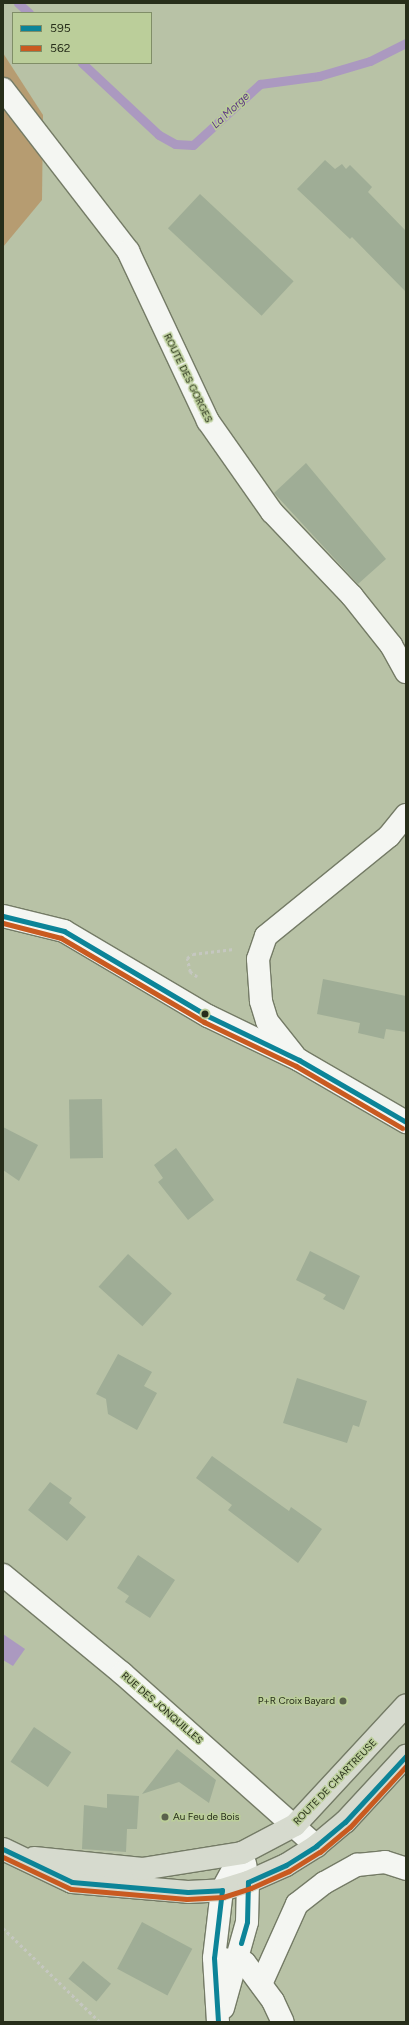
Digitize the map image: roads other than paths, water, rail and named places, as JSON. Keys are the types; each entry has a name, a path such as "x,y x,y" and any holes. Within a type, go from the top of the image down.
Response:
{"main road":[{"name":"ROUTE DE CHARTREUSE","path":"11,1853 142,1869 242,1853 295,1825 403,1711"},
{"name":"ROUTE DE CHARTREUSE","path":"11,1853 72,1882 188,1892 222,1890 248,1882 286,1865 316,1846 350,1816 406,1756"}],"street":[{"name":"ROUTE DES GORGES","path":"3,89 128,251 208,421 272,512 352,596 391,644 406,672"},
{"path":"299,1060 267,1021 261,1001 258,959 266,936 389,836 406,815"},
{"path":"3,916 64,931 208,1016 299,1060 406,1122"},
{"name":"RUE DES JONQUILLES","path":"3,1575 122,1673 295,1825 316,1846"},
{"path":"242,1853 248,1882 247,1922 218,2022 214,1958 222,1890 242,1853"},
{"path":"261,1984 297,1904 324,1883 357,1865 385,1862 406,1869"},
{"path":"214,1958 237,1960 245,1963 261,1984 283,2022"}],"waterway":[{"name":"La Morge","path":"18,3 28,12"},
{"name":"La Morge","path":"83,64 159,135 175,144 193,145 260,84 319,76 370,61 406,43"}],"place":[{"name":"P+R Croix Bayard","path":"343,1701"},
{"name":"Au Feu de Bois","path":"165,1817"}]}
